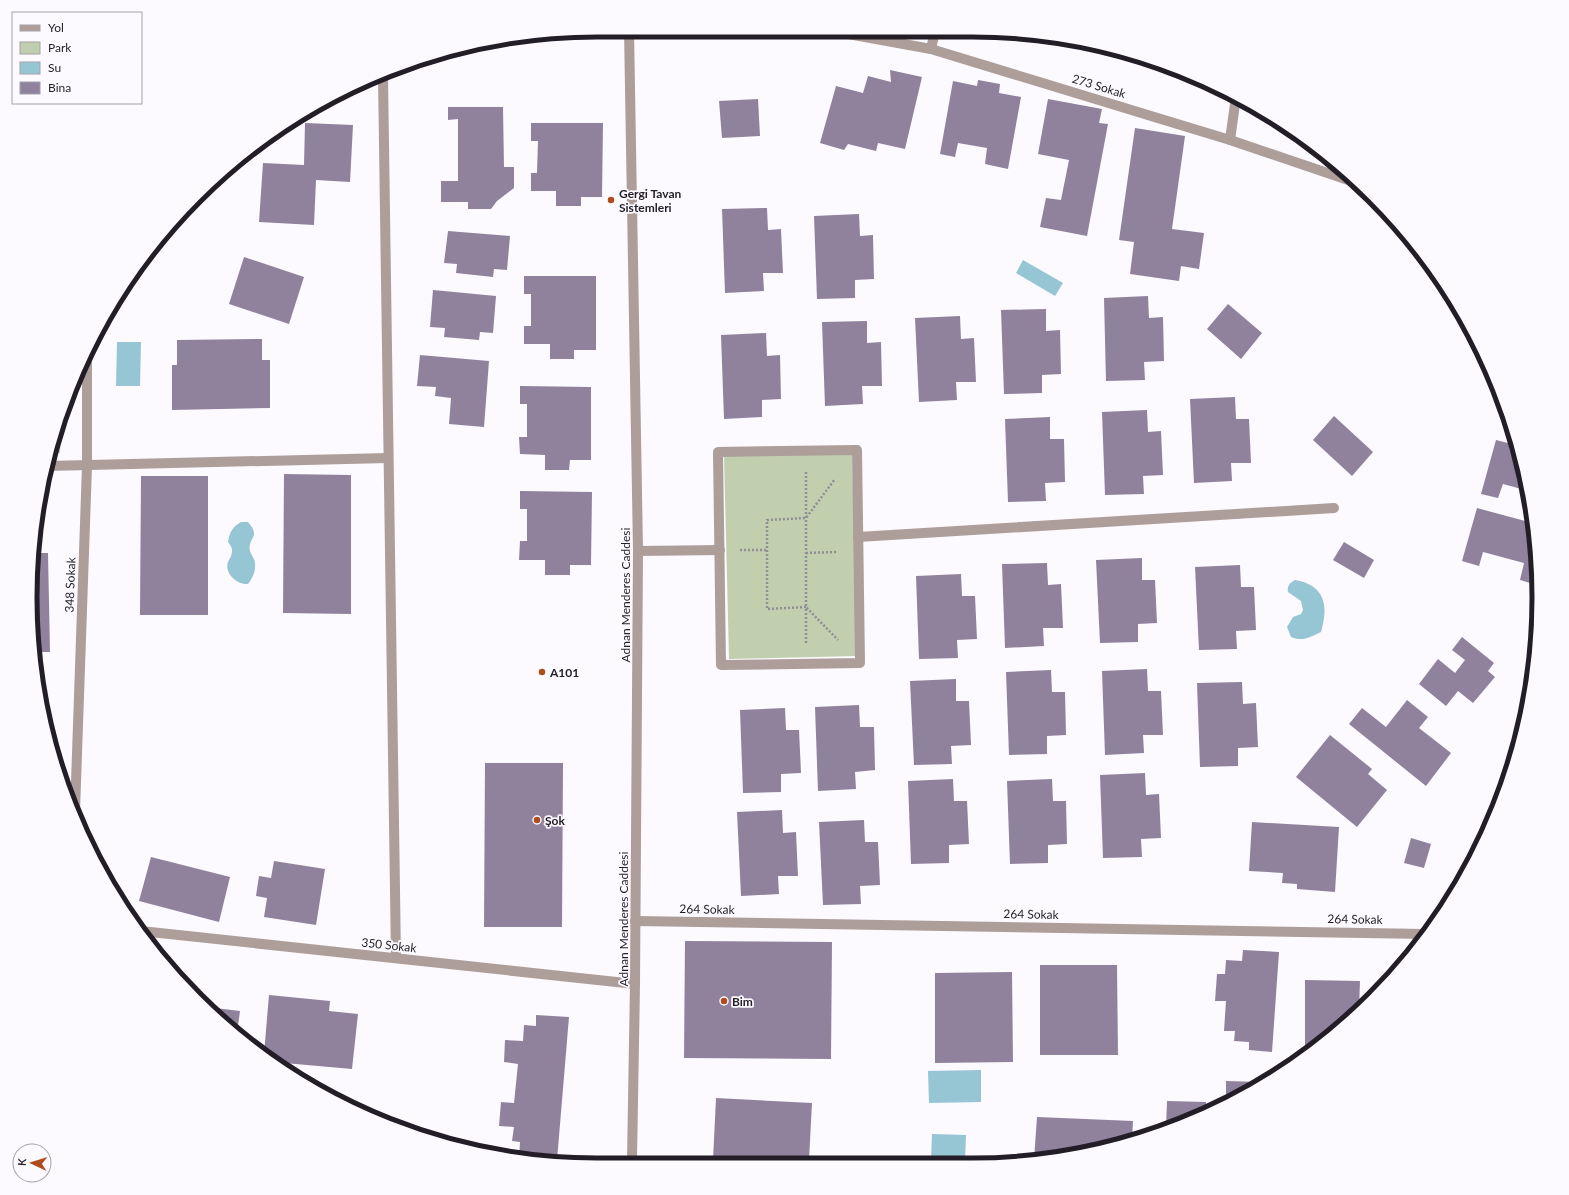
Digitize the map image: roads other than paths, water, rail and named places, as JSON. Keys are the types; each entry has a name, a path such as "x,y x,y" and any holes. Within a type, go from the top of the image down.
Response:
{"street":[{"name":"Adnan Menderes Caddesi","path":"629,37 638,551 635,984 632,1158"},
{"name":"273 Sokak","path":"865,37 931,49 1230,140 1344,179"},
{"path":"931,49 934,37"},
{"path":"383,80 396,958"},
{"path":"1230,140 1235,103"},
{"name":"348 Sokak","path":"76,802 87,466 87,368"},
{"path":"857,450 860,663 721,665 720,550 718,452 857,450"},
{"path":"53,466 388,458"},
{"path":"858,537 1334,508"},
{"path":"638,551 720,550"},
{"name":"264 Sokak","path":"635,921 1420,934"},
{"name":"350 Sokak","path":"148,932 635,984"}],"water":[{"path":"1023,260 1063,283 1055,296 1016,273"},
{"path":"117,342 141,342 140,386 116,386"},
{"path":"241,522 248,522 254,531 250,546 255,562 255,568 253,577 248,584 236,581 228,571 227,566 232,552 232,548 228,542 230,535 233,528"},
{"path":"1295,580 1313,587 1319,592 1324,605 1325,614 1321,632 1303,639 1291,637 1287,627 1293,617 1301,614 1303,610 1301,601 1288,592 1289,584"},
{"path":"981,1070 981,1102 929,1103 928,1071"},
{"path":"932,1134 966,1135 965,1158 931,1158"}],"place":[{"name":"Gergi Tavan Sistemleri","path":"611,200"},
{"name":"A101","path":"542,672"},
{"name":"Şok","path":"537,820"},
{"name":"Bim","path":"724,1001"}]}
